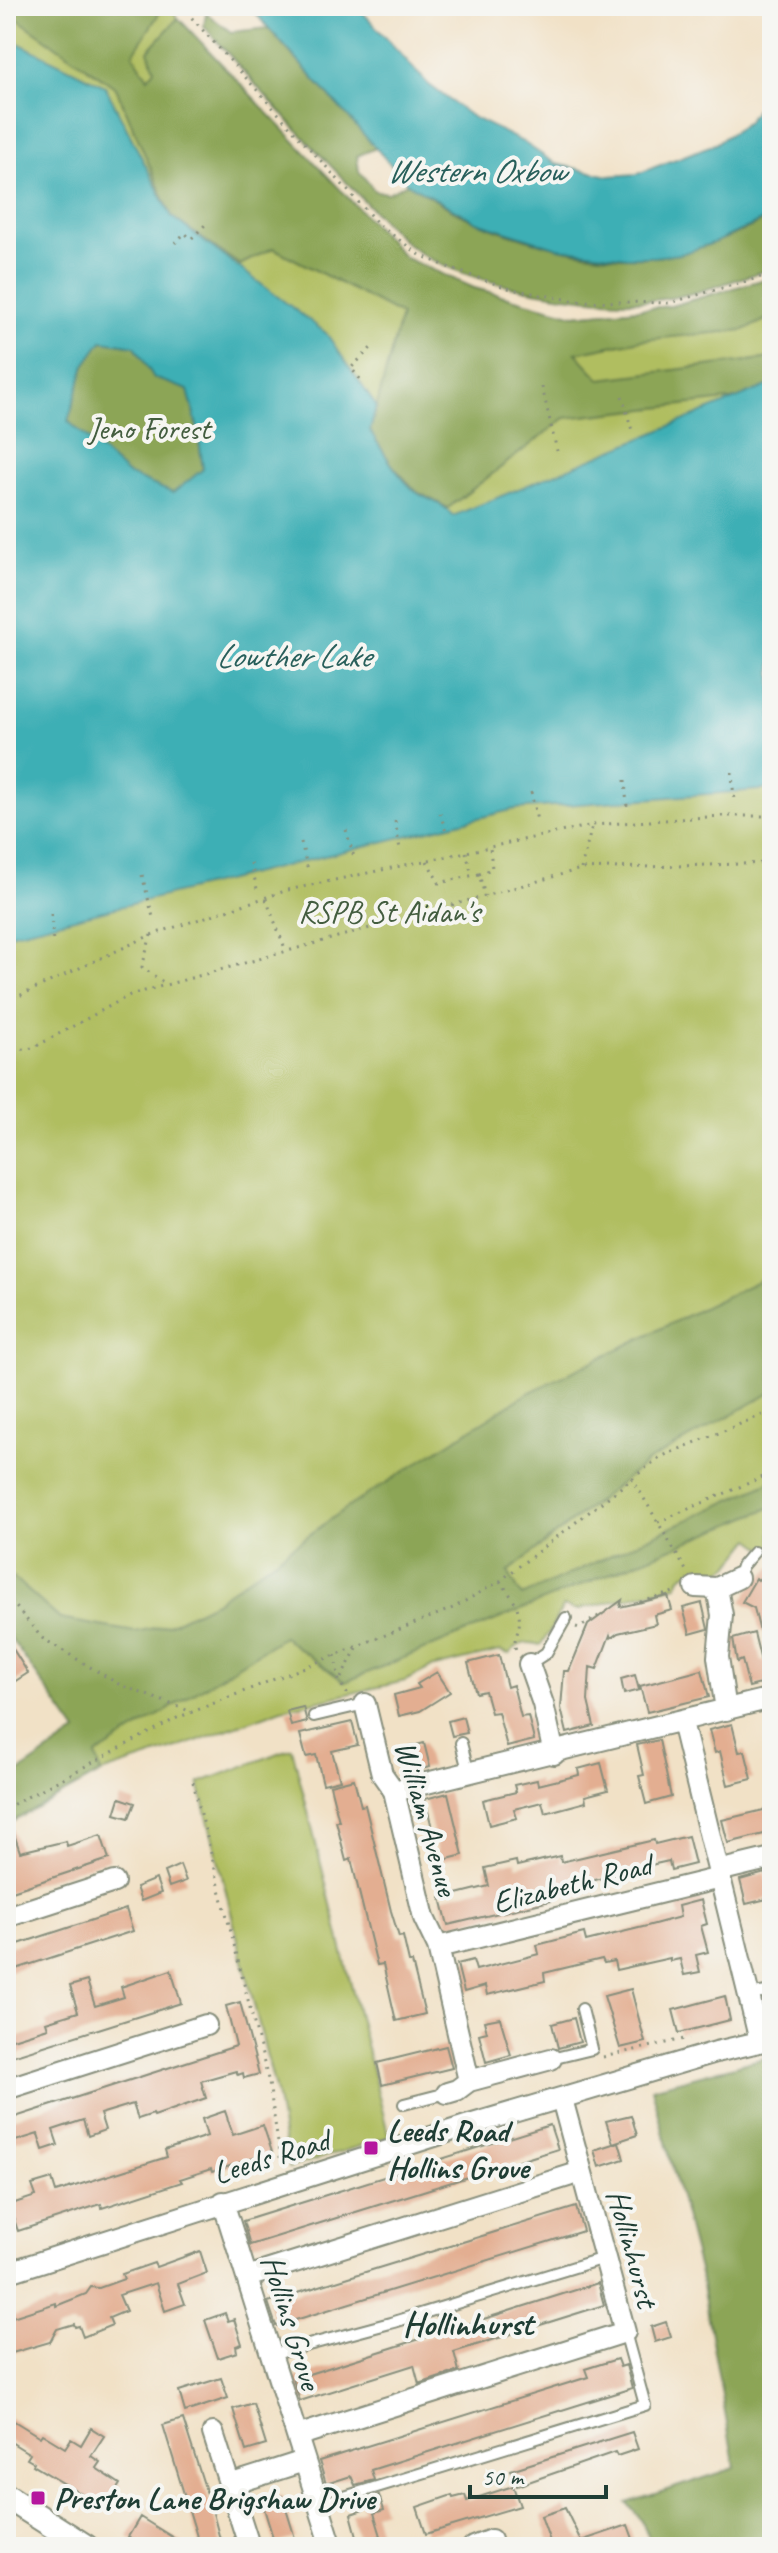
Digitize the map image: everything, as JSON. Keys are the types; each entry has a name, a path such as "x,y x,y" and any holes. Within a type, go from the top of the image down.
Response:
{"street":[{"path":"695,1587 717,1588 738,1578"},
{"path":"717,1588 722,1615 718,1657 726,1710"},
{"path":"529,1664 543,1704 554,1754"},
{"path":"394,1791 772,1698"},
{"name":"William Avenue","path":"365,1704 382,1774 394,1791 424,1918 438,1947 469,2081"},
{"path":"682,1722 749,1995 766,2040"},
{"name":"Elizabeth Road","path":"438,1947 772,1858"},
{"path":"6,1917 114,1882"},
{"path":"6,2089 206,2025"},
{"name":"Leeds Road","path":"6,2273 287,2182 647,2072 766,2040"},
{"path":"447,2093 469,2081 551,2059"},
{"name":"Hollinhurst","path":"297,2436 625,2332 562,2099"},
{"name":"Hollinhurst","path":"247,2277 581,2172"},
{"name":"Hollins Grove","path":"223,2202 332,2547"},
{"path":"213,2433 247,2539"},
{"path":"229,2485 304,2461"},
{"path":"6,2496 86,2547"}],"lane":[{"path":"738,1578 742,1566 754,1552"},
{"path":"529,1664 546,1653 565,1620"},
{"path":"314,1716 365,1704"},
{"path":"461,1743 469,1774"},
{"path":"749,1995 772,1991"},
{"path":"551,2059 592,2049 582,2009"},
{"path":"404,2104 447,2093"},
{"path":"271,2355 394,2322 604,2258"},
{"path":"318,2505 645,2405 625,2332"}],"path":[{"path":"181,6 379,225 420,255 511,289 576,301 669,303 772,274"},
{"path":"175,243 185,233 191,239 206,224"},
{"path":"360,379 351,368 371,348"},
{"path":"542,387 557,451"},
{"path":"622,396 633,434"},
{"path":"732,772 734,801"},
{"path":"625,780 627,807"},
{"path":"531,792 537,821"},
{"path":"440,813 446,832"},
{"path":"6,1002 151,935 288,890 593,825 721,816 772,816"},
{"path":"395,821 400,849"},
{"path":"581,869 593,825"},
{"path":"346,830 354,857"},
{"path":"301,842 308,870"},
{"path":"427,861 439,883 492,869 490,847"},
{"path":"466,852 472,875"},
{"path":"251,863 257,889"},
{"path":"6,1051 33,1048 130,995 581,869 772,863"},
{"path":"479,874 485,896"},
{"path":"142,875 154,921"},
{"path":"265,898 286,951"},
{"path":"51,914 53,943"},
{"path":"151,935 142,967 167,985"},
{"path":"6,1808 192,1712 453,1608 500,1581 660,1457 772,1411"},
{"path":"657,1522 772,1473"},
{"path":"632,1478 695,1587 640,1602"},
{"path":"500,1581 516,1603 519,1614 514,1647 529,1664"},
{"path":"6,1595 42,1638 120,1685 192,1712"},
{"path":"565,1620 579,1628 602,1614"},
{"path":"339,1681 358,1646"},
{"path":"335,1655 339,1681 350,1699 365,1704"},
{"path":"193,1782 269,2083 287,2182"},
{"path":"592,2049 605,2058 693,2037"}],"green space":[{"name":"RSPB St Aidan's","path":"6,6 170,6 405,258 474,288 574,315 671,306 772,277 772,1546 765,1549 751,1539 726,1568 685,1574 677,1586 576,1610 563,1606 540,1645 523,1644 509,1654 500,1651 430,1668 405,1681 282,1709 101,1773 95,1755 6,1632"},
{"path":"6,6 164,6 133,54 148,78 155,69 148,51 178,18 405,258 474,288 574,315 671,306 772,277 772,317 744,330 641,340 576,353 600,379 772,358 772,384 737,399 565,418 448,508 417,492 393,466 370,431 401,315 273,248 240,265 172,217 116,88 6,11"},
{"path":"206,13 231,32 268,28 376,148 357,156 359,171 375,191 388,193 407,183 450,209 497,230 562,248 606,256 650,257 697,248 729,237 772,216 772,269 684,295 628,301 599,300 503,285 446,266 423,255 386,224 204,26"},
{"name":"Jeno Forest","path":"102,341 135,346 154,378 188,390 203,470 173,493 127,474 68,421 85,365"},
{"path":"772,1274 772,1392 647,1462 508,1572 522,1596 772,1481 772,1507 345,1682 283,1637 96,1755 101,1773 6,1825 6,1781 77,1732 6,1632 6,1571 60,1619 135,1632 168,1625 215,1602 348,1507 528,1393"},
{"path":"292,1748 389,2137 289,2168 276,2093 199,1783"},
{"path":"772,2056 772,2547 653,2547 642,2521 627,2503 735,2468 700,2274 652,2088"}],"water":[{"name":"Western Oxbow","path":"249,6 357,6 428,84 472,117 523,142 556,164 609,176 637,174 715,144 746,123 772,87 772,216 716,242 681,254 654,257 626,257 558,248 477,222 407,183"},
{"name":"Lowther Lake","path":"6,37 105,86 172,217 326,333 376,406 370,431 391,463 416,492 441,505 453,516 772,384 772,789 515,809 6,935","holes":["102,341 135,346 154,378 188,390 203,469 173,493 127,474 68,421 85,365"]}],"building":[{"path":"772,1567 772,1629 760,1632 754,1608 742,1602 756,1578 758,1580"},
{"path":"668,1596 672,1610 654,1615 656,1624 618,1633 611,1638 610,1635 597,1669 590,1667 588,1701 594,1726 567,1733 561,1708 564,1671 569,1671 588,1625 622,1600 620,1607"},
{"path":"702,1603 708,1629 690,1634 683,1608"},
{"path":"754,1633 761,1661 767,1660 772,1681 749,1687 742,1660 737,1662 733,1639"},
{"path":"6,1638 28,1673 6,1687"},
{"path":"499,1655 507,1687 513,1685 521,1717 528,1716 534,1740 507,1747 498,1712 491,1713 485,1691 476,1693 468,1663"},
{"path":"702,1670 709,1697 647,1712 640,1686"},
{"path":"437,1672 450,1692 420,1711 399,1716 394,1695 420,1688 417,1684"},
{"path":"635,1675 639,1690 624,1694 621,1679"},
{"path":"303,1707 307,1722 291,1726 287,1711"},
{"path":"463,1717 467,1733 452,1736 448,1721"},
{"path":"352,1722 358,1745 332,1751 340,1780 323,1784 316,1755 306,1757 300,1734"},
{"path":"732,1724 739,1752 745,1751 752,1779 728,1785 720,1751 715,1753 709,1730"},
{"path":"659,1740 671,1797 646,1804 639,1776 644,1775 637,1745"},
{"path":"424,1743 430,1767 408,1772 402,1749"},
{"path":"601,1763 608,1790 585,1796 586,1802 545,1813 542,1802 514,1809 517,1818 489,1825 483,1800 516,1792 514,1785 537,1780 538,1785 579,1775 578,1769"},
{"path":"354,1779 361,1806 365,1805 391,1911 399,1937 403,1936 409,1962 412,1962 425,2014 396,2021 383,1964 377,1965 351,1859 346,1861 336,1821 339,1821 330,1785"},
{"path":"448,1793 463,1855 440,1861 425,1799"},
{"path":"120,1798 135,1803 129,1818 115,1814"},
{"path":"772,1808 772,1832 728,1843 722,1820"},
{"path":"6,1819 9,1819 20,1852 66,1841 67,1846 101,1835 109,1859 6,1893"},
{"path":"688,1836 695,1864 671,1870 669,1861 646,1866 548,1893 550,1901 448,1925 441,1898 489,1886 485,1868 516,1861 517,1866 560,1856 561,1862 654,1840 655,1844"},
{"path":"180,1865 186,1881 169,1887 164,1872"},
{"path":"765,1873 771,1898 746,1904 740,1880"},
{"path":"156,1879 161,1893 141,1901 136,1887"},
{"path":"701,1900 707,1924 701,1926 708,1952 696,1955 700,1972 684,1975 680,1959 670,1961 670,1958 616,1970 614,1961 604,1963 602,1959 544,1973 545,1981 487,1995 485,1986 464,1992 457,1964 473,1960 476,1970 539,1954 537,1945 584,1933 586,1941 647,1926 680,1917 678,1906"},
{"path":"126,1909 133,1931 10,1971 6,1948"},
{"path":"171,1970 181,2003 6,2058 6,2041 48,2028 46,2022 78,2012 70,1986 87,1981 95,2006 124,1997 121,1987"},
{"path":"631,1989 645,2042 620,2048 604,1996"},
{"path":"725,1996 730,2020 679,2033 673,2010"},
{"path":"240,2002 259,2074 244,2078 243,2073 238,2075 236,2071 201,2081 206,2098 154,2116 138,2119 133,2104 100,2114 105,2130 88,2136 83,2120 53,2130 58,2145 43,2150 38,2134 6,2144 6,2120 236,2046 226,2006"},
{"path":"500,2018 511,2055 486,2062 479,2034 487,2032 484,2021"},
{"path":"574,2018 580,2042 558,2048 552,2024"},
{"path":"446,2046 452,2068 382,2085 377,2063"},
{"path":"225,2111 233,2135 263,2125 272,2152 180,2179 182,2182 102,2208 101,2204 18,2231 9,2205 36,2196 32,2185 52,2179 56,2192 167,2157 165,2150 207,2136 202,2119"},
{"path":"631,2115 637,2135 613,2143 606,2121"},
{"path":"550,2125 558,2149 250,2245 243,2221"},
{"path":"619,2142 624,2159 599,2167 594,2150"},
{"path":"576,2207 583,2231 276,2326 268,2302"},
{"path":"200,2251 207,2273 178,2284 185,2304 165,2311 156,2283 119,2295 126,2311 109,2318 112,2325 83,2337 79,2326 75,2327 74,2324 57,2329 50,2342 12,2353 9,2344 6,2345 6,2319 56,2303 56,2306 86,2294 91,2287 99,2288 124,2279 122,2274 154,2263 156,2267"},
{"path":"598,2283 604,2305 454,2352 459,2371 419,2384 414,2365 300,2401 293,2379"},
{"path":"225,2313 228,2321 234,2319 242,2344 236,2346 237,2352 218,2358 205,2320"},
{"path":"666,2322 671,2337 655,2342 651,2327"},
{"path":"617,2359 620,2367 626,2365 632,2388 371,2470 374,2480 355,2485 351,2476 326,2484 319,2461 588,2377 585,2369"},
{"path":"221,2378 228,2398 185,2412 179,2391"},
{"path":"253,2403 266,2445 246,2451 233,2409"},
{"path":"6,2416 65,2448 71,2439 81,2445 91,2428 104,2436 91,2456 100,2462 96,2468 120,2484 105,2508 33,2465 27,2459 30,2454 6,2439"},
{"path":"183,2419 222,2547 200,2547 163,2425"},
{"path":"632,2432 638,2449 617,2456 615,2452 517,2486 511,2470"},
{"path":"513,2486 520,2506 426,2534 417,2507 452,2495 453,2498 465,2495 467,2501"},
{"path":"379,2495 384,2510 374,2513 381,2536 374,2538 377,2547 360,2547 351,2514 363,2510 360,2501"},
{"path":"282,2496 295,2538 275,2544 262,2502"},
{"path":"565,2508 581,2541 628,2525 636,2547 552,2547 541,2516"},
{"path":"140,2517 188,2547 144,2547 128,2537"}],"place":[{"name":"Leeds Road Hollins Grove","path":"371,2148"},
{"name":"Preston Lane Brigshaw Drive","path":"38,2498"}],"district":[{"name":"Hollinhurst","path":"468,2323"}]}
